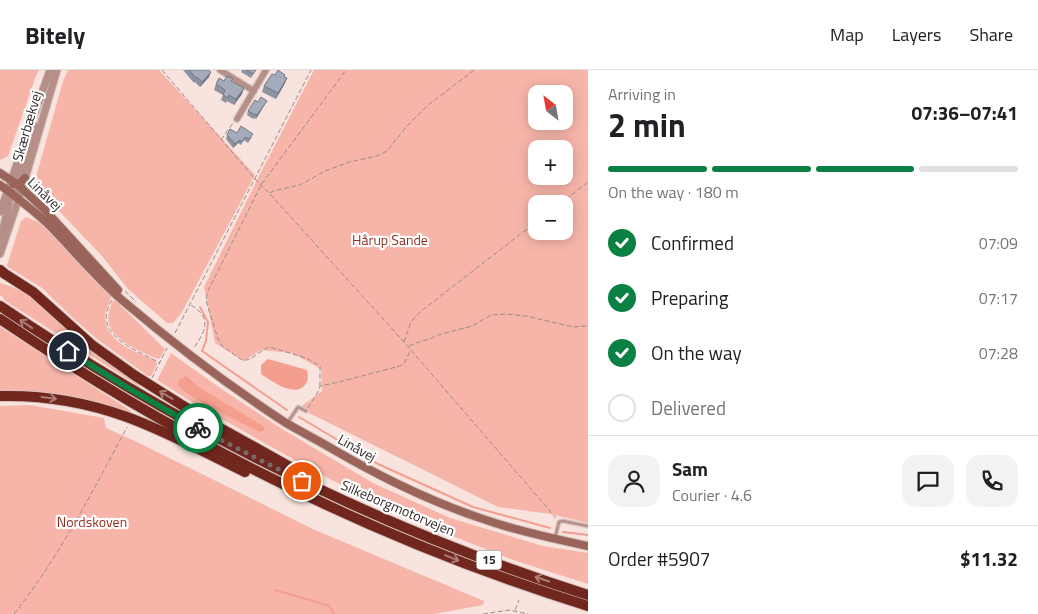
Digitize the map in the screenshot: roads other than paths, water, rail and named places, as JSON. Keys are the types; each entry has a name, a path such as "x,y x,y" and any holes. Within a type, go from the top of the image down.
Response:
{"highway":[{"path":"0,270 39,297 92,345 134,375 279,462 392,522"},
{"path":"0,277 20,284"},
{"name":"Silkeborgmotorvejen","path":"0,306 90,365 180,418 275,468 392,522 475,555 588,595"},
{"name":"Silkeborgmotorvejen","path":"0,319 77,369 168,424 325,504 407,540 525,585 588,606"},
{"path":"0,396 28,396 74,402 126,417 150,426 291,494 407,540"}],"main road":[{"path":"0,173 14,189"},
{"path":"0,178 14,189"},
{"path":"14,189 25,178"},
{"path":"0,185 14,189"},
{"name":"Linåvej","path":"14,189 74,242 142,316"},
{"name":"Linåvej","path":"14,189 111,290 180,348 288,423 367,469 408,490 447,506 490,521 554,539 588,546"}],"street":[{"name":"Skærbækvej","path":"14,189 34,128 39,98 50,70"},
{"name":"Skærbækvej","path":"25,178 57,70"},
{"path":"220,70 254,91"},
{"path":"237,119 266,70"},
{"path":"0,212 14,189"},
{"path":"0,244 14,189"},
{"path":"0,254 14,189"}],"lane":[{"path":"288,423 298,407 306,411"},
{"path":"554,539 559,522 563,521 588,526"}],"waterway":[{"path":"200,307 208,322 206,341 202,351 287,410"},
{"path":"299,417 378,464 473,507 550,528"},
{"path":"563,532 588,535"},
{"path":"275,590 329,606 334,614"}],"park label":[{"name":"Hårup Sande","path":"390,240"},
{"name":"Nordskoven","path":"92,522"}]}
